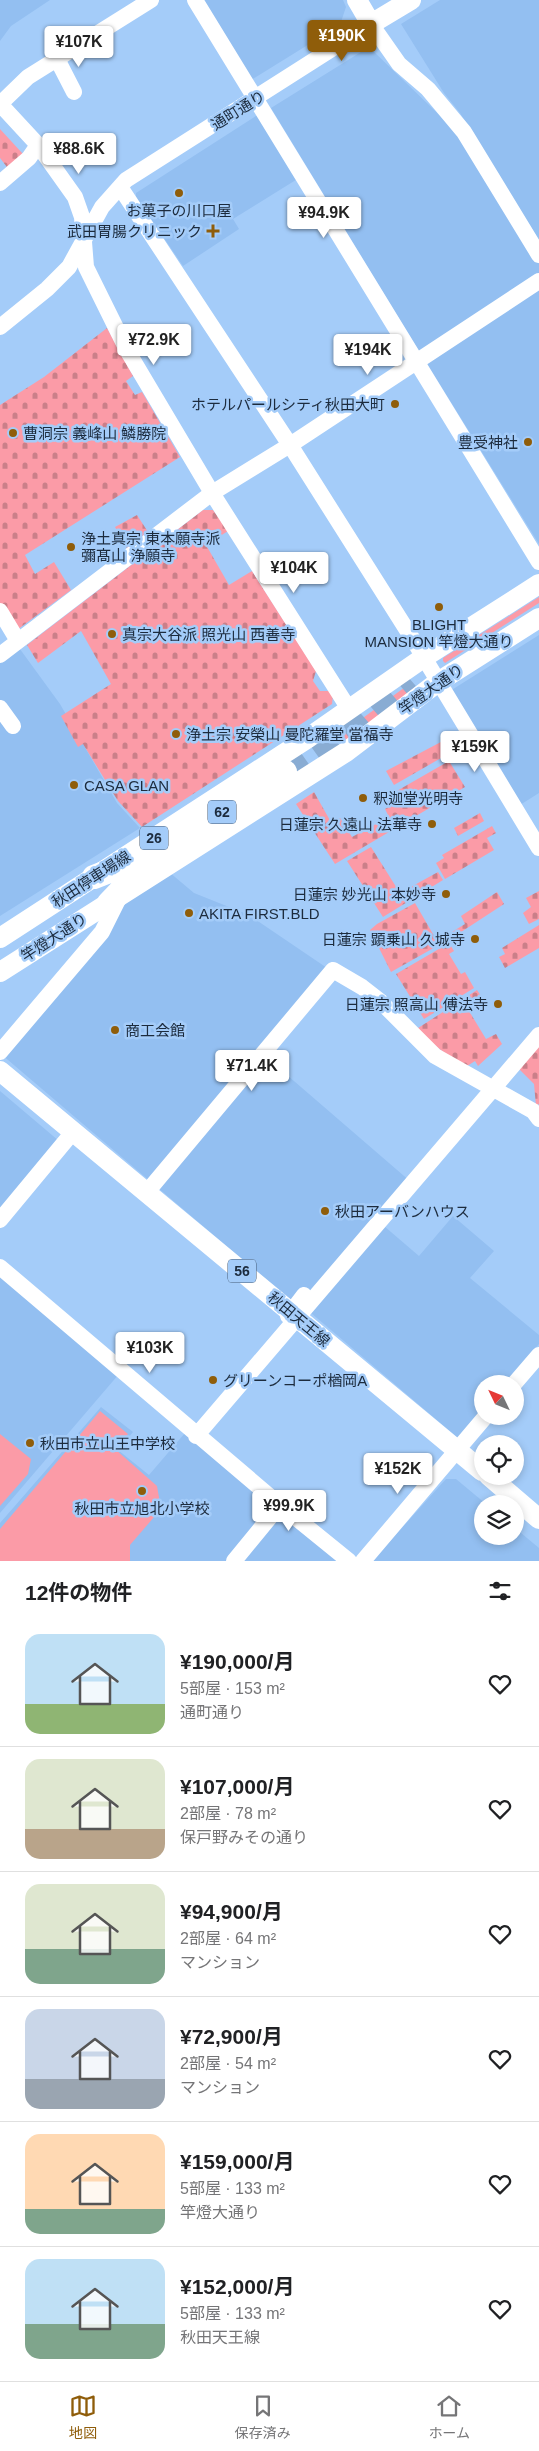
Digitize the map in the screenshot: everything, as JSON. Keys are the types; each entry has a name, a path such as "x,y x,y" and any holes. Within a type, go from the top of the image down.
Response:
{"highway":[{"name":"62","path":"115,898 131,877 160,852 285,772"},
{"name":"62","path":"94,877 160,852"}],"main road":[{"path":"357,0 371,24"},
{"name":"通町通り","path":"371,24 411,0"},
{"name":"竿燈大通り","path":"308,738 424,658 539,584"},
{"name":"竿燈大通り","path":"224,828 346,752 438,682 539,618"},
{"name":"秋田停車場線","path":"0,938 308,738"},
{"name":"秋田停車場線","path":"115,898 224,828"},
{"name":"竿燈大通り","path":"0,972 115,898"},
{"name":"秋田天王線","path":"0,1071 474,1464"},
{"path":"500,1485 539,1518"}],"street":[{"path":"152,0 28,77 0,104 38,145 75,197 82,217 86,239 86,267 127,350 212,494 349,709"},
{"path":"195,0 539,562"},
{"path":"371,24 399,64 428,89 464,132 539,255"},
{"name":"通町通り","path":"0,327 48,289 69,267 86,239 96,217 120,187 167,153 257,99 371,24"},
{"path":"57,59 74,92"},
{"path":"0,183 29,158 38,145"},
{"path":"120,187 290,445 424,658 539,848"},
{"path":"0,655 212,494 418,362 539,281"},
{"path":"0,611 18,641"},
{"path":"0,708 13,726"},
{"path":"0,1052 102,932 115,898"},
{"path":"147,1192 333,970 362,987 380,1001 406,1029 436,1056 532,1111 539,1119"},
{"path":"196,1436 456,1135 492,1089 539,1035"},
{"path":"0,1220 73,1132"},
{"path":"0,1267 196,1436 350,1561"},
{"path":"277,1330 304,1295"},
{"path":"522,1375 539,1355"},
{"path":"363,1561 478,1425"},
{"path":"234,1561 280,1505"}],"shaded area":[{"path":"0,0 50,0 11,26 0,41"},
{"path":"198,0 343,0 346,7 340,25 251,80"},
{"path":"440,0 539,0 539,240 460,113 444,93 401,24"},
{"path":"369,47 463,138 539,264 539,277 422,356 271,108"},
{"path":"259,114 299,178 233,219 239,229 183,266 136,197 136,193"},
{"path":"539,287 539,544 426,362"},
{"path":"539,635 539,793 520,805 450,691"},
{"path":"17,645 60,704 117,803 140,828 0,916 0,659"},
{"path":"169,872 194,893 249,915 330,970 151,1182 1,1054 118,906"},
{"path":"265,1056 411,1182 302,1310 157,1187"},
{"path":"0,1091 59,1141 0,1211"},
{"path":"453,1216 494,1251 470,1278 539,1335 539,1344 513,1375 474,1375 474,1419 458,1438 311,1313 384,1226 419,1256"},
{"name":"秋田市立山王中学校","path":"0,1272 119,1374 0,1513"},
{"name":"秋田市立旭北小学校","path":"101,1407 133,1432 118,1450 149,1475 185,1433 274,1506 229,1561 0,1561 0,1523"},
{"path":"446,1479 456,1479 475,1495 474,1545 524,1545 524,1536 539,1548 539,1561 372,1561"},
{"path":"287,1514 342,1561 241,1561 278,1517"}],"green space":[{"path":"0,129 23,154 10,171 0,158"},
{"path":"107,328 133,376 126,381 135,395 142,392 180,457 25,555 35,574 54,562 71,590 17,630 0,604 0,405 44,377"},
{"path":"203,510 213,510 228,531 206,545 229,585 252,571 316,671 313,681 320,691 331,691 333,695 332,704 142,827 118,801 83,744 78,747 61,716 111,684 81,631 38,663 27,645"},
{"path":"137,515 148,532 127,548 115,527"},
{"path":"539,597 539,603 445,663 443,661 443,658"},
{"path":"412,682 414,688 345,742 341,734"},
{"path":"456,734 462,746 394,785 386,771"},
{"path":"449,761 465,787 335,864 296,804 314,792 332,824 340,818 352,837 389,817 385,809 393,804 388,796"},
{"path":"480,813 484,821 458,836 454,828"},
{"path":"492,826 496,833 487,838 494,850 445,879 436,863 444,858 442,855"},
{"path":"371,847 400,893 438,872 443,880 383,917 347,861"},
{"path":"539,891 539,919 529,924 523,913 531,907 526,898"},
{"path":"497,892 504,904 455,936 391,972 370,930 377,924 415,903 437,941 465,924 461,916"},
{"path":"539,925 539,948 505,968 499,957 505,954 502,948"},
{"path":"449,943 454,951 449,954 461,974 465,972 474,988 424,1019 396,974"},
{"path":"477,990 483,999 469,1011 486,1039 496,1034 502,1044 478,1066 475,1061 464,1068 415,1030"},
{"path":"539,1045 539,1104 536,1106 534,1084 518,1068"},
{"path":"100,1411 128,1434 115,1449 157,1486 161,1509 130,1545 130,1561 0,1561 0,1529"},
{"path":"0,1434 31,1459 28,1474 0,1506"}],"tunnel":[{"path":"285,772 360,719 408,677"}],"place":[{"name":"お菓子の川口屋","path":"179,193"},
{"name":"武田胃腸クリニック","path":"213,231"},
{"name":"ホテルパールシティ秋田大町","path":"395,404"},
{"name":"曹洞宗 義峰山 鱗勝院","path":"13,433"},
{"name":"豊受神社","path":"528,442"},
{"name":"浄土真宗 東本願寺派 彌髙山 浄願寺","path":"71,547"},
{"name":"BLIGHT MANSION 竿燈大通り","path":"439,607"},
{"name":"真宗大谷派 照光山 西善寺","path":"112,634"},
{"name":"浄土宗 安榮山 曼陀羅堂 當福寺","path":"176,734"},
{"name":"CASA GLAN","path":"74,785"},
{"name":"釈迦堂光明寺","path":"363,798"},
{"name":"日蓮宗 久遠山 法華寺","path":"432,824"},
{"name":"日蓮宗 妙光山 本妙寺","path":"446,894"},
{"name":"AKITA FIRST.BLD","path":"189,913"},
{"name":"日蓮宗 顕乗山 久城寺","path":"475,939"},
{"name":"日蓮宗 照高山 傅法寺","path":"498,1004"},
{"name":"商工会館","path":"115,1030"},
{"name":"秋田アーバンハウス","path":"325,1211"},
{"name":"グリーンコーポ楢岡A","path":"213,1380"},
{"name":"秋田市立山王中学校","path":"30,1443"},
{"name":"秋田市立旭北小学校","path":"142,1491"}]}
